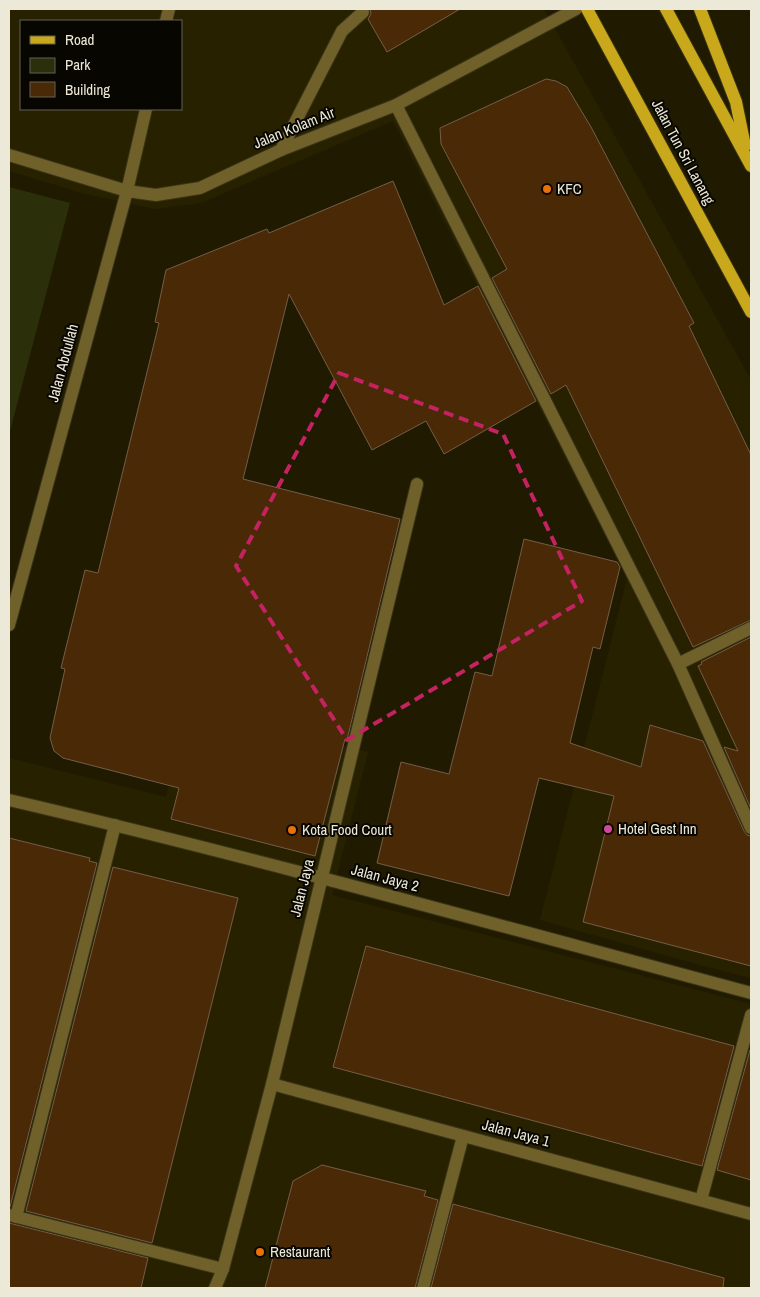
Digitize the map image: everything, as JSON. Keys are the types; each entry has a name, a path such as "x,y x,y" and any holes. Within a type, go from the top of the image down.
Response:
{"main road":[{"name":"Jalan Tun Sri Lanang","path":"587,9 751,312"},
{"path":"666,9 749,162"},
{"path":"700,9 736,102 749,162"}],"street":[{"name":"Jalan Kolam Air","path":"9,155 127,190 156,195 200,188 281,150 396,105 576,9"},
{"path":"281,150 342,31 363,12"},
{"path":"396,105 678,664 751,828"},
{"name":"Jalan Abdullah","path":"9,625 127,190 146,110"},
{"name":"Jalan Jaya","path":"215,1288 223,1269 272,1084 417,484"},
{"path":"678,664 751,628"},
{"name":"Jalan Jaya 2","path":"9,800 322,877 751,993"},
{"path":"116,825 12,1216 223,1269"},
{"path":"701,1200 751,1015"},
{"name":"Jalan Jaya 1","path":"272,1084 751,1214"},
{"path":"424,1288 463,1136"},
{"name":"Jalan Jaya","path":"222,1288 223,1269"}],"highlighted area":[{"path":"339,373 503,434 582,601 347,740 236,566"}],"shaded area":[{"path":"9,9 544,9 751,380 751,978 540,920 627,579 393,121 201,203 154,209 82,193 9,171"},
{"path":"190,708 368,752 332,895 751,1004 751,1288 9,1288 9,758 166,797"}],"green space":[{"path":"9,187 70,203 9,435"}],"building":[{"path":"370,9 460,9 387,52 368,19 371,14"},
{"path":"546,79 556,81 567,87 591,127 694,323 689,326 751,455 751,620 693,647 566,385 551,394 492,278 507,269 441,144 440,128"},
{"path":"393,181 444,305 478,286 536,401 444,454 426,421 372,450 289,294 243,479 400,519 347,740 345,739 315,856 171,819 179,788 63,758 54,751 50,738 65,669 61,668 85,570 98,573 159,323 155,322 166,270 267,229 269,233"},
{"path":"524,539 617,562 620,567 600,649 593,647 570,743 641,767 650,725 703,741 744,831 747,835 751,836 751,966 583,922 614,796 539,778 509,896 377,863 401,762 449,774 475,672 492,676"},
{"path":"751,637 751,809 724,747 738,751 698,666 702,664 701,662"},
{"path":"9,838 90,858 89,861 97,863 10,1207 9,1207"},
{"path":"113,867 238,898 152,1243 26,1211"},
{"path":"366,946 734,1046 702,1166 333,1067"},
{"path":"751,1050 751,1180 717,1170"},
{"path":"322,1165 426,1191 424,1196 438,1200 415,1288 265,1288 293,1181"},
{"path":"453,1204 724,1278 723,1288 431,1288"},
{"path":"9,1223 148,1258 141,1288 9,1288"}],"place":[{"name":"KFC","path":"547,189"},
{"name":"Hotel Gest Inn","path":"608,829"},
{"name":"Kota Food Court","path":"292,830"},
{"name":"Restaurant","path":"260,1252"}]}
